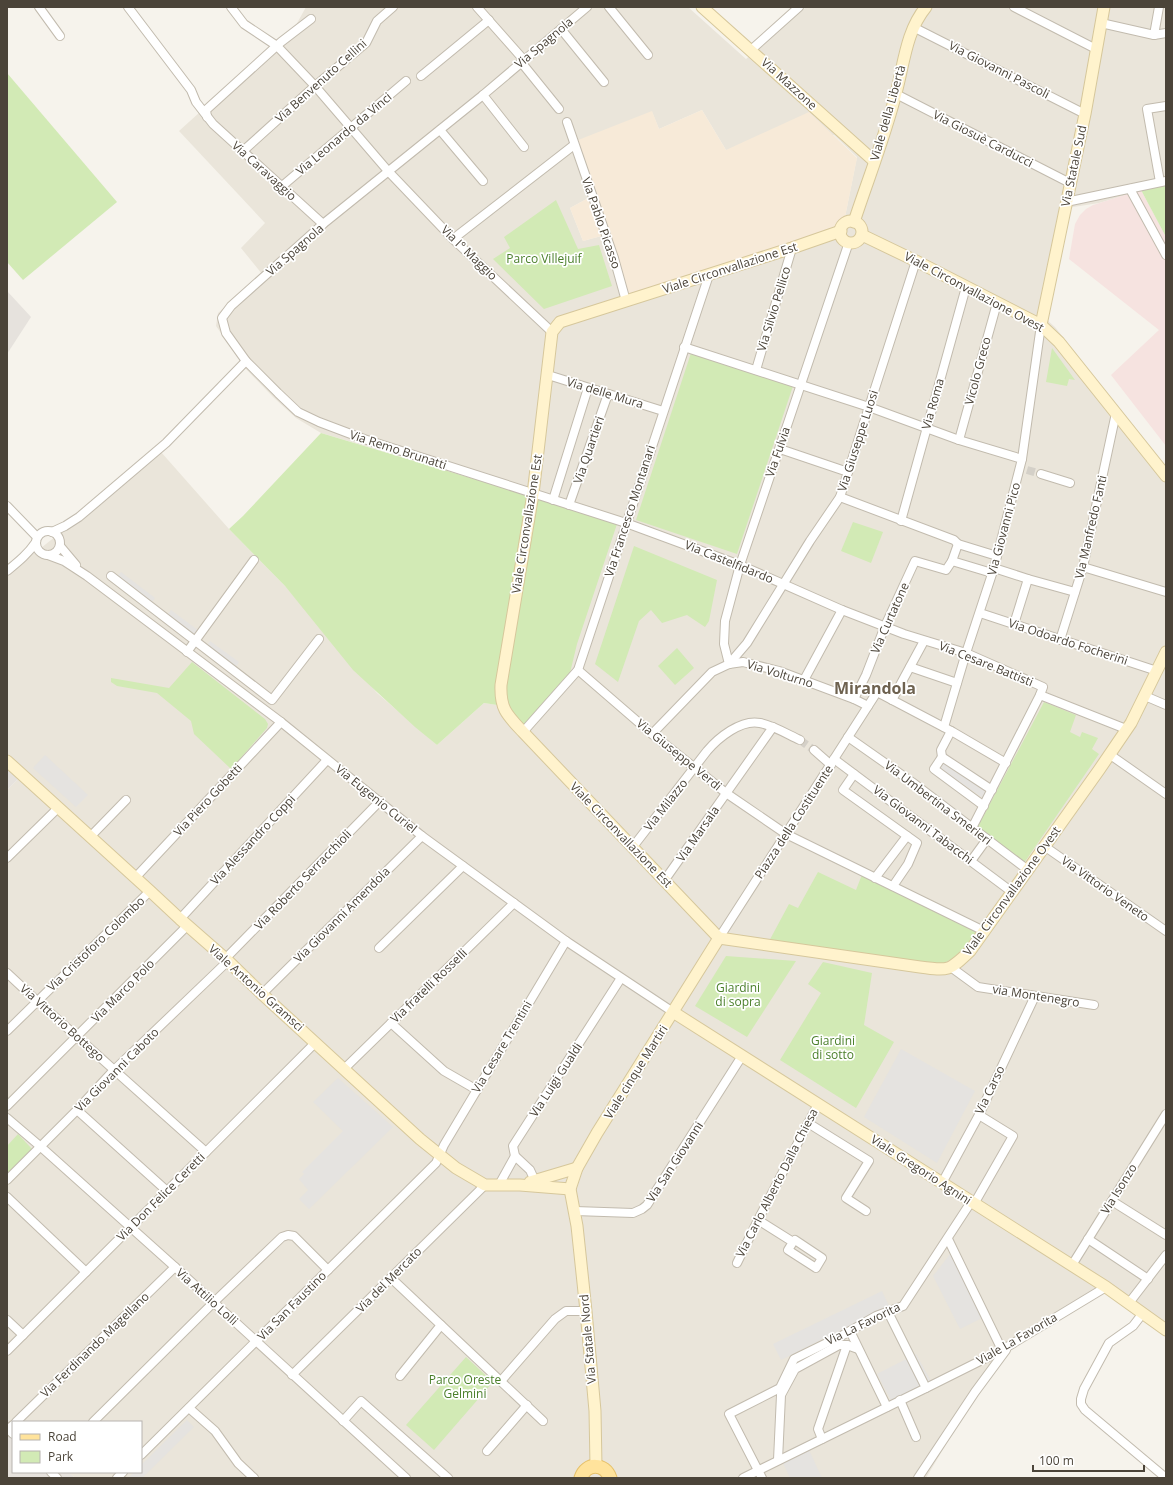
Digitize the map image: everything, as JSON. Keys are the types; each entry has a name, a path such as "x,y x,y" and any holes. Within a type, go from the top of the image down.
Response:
{"main road":[{"name":"Via Mazzone","path":"702,7 874,160"},
{"name":"Viale della Libertà","path":"854,222 896,94 913,27 920,14 926,7"},
{"name":"Via Statale Sud","path":"1041,325 1085,114 1104,7"},
{"name":"Viale Circonvallazione Est","path":"719,938 507,715 501,699 533,494 552,332 560,322 792,248 841,230 847,222 854,222"},
{"path":"841,230 843,238 849,242 856,242 862,235 860,226 854,222"},
{"name":"Viale Circonvallazione Ovest","path":"862,235 1041,325 1059,342 1166,476"},
{"name":"Viale Circonvallazione Ovest","path":"952,968 970,951 1110,754 1145,696 1166,652"},
{"name":"Viale Antonio Gramsci","path":"7,761 420,1138 456,1168 485,1185"},
{"path":"719,938 939,970 952,968"},
{"name":"Viale cinque Martiri","path":"570,1189 577,1168 597,1133 719,938"},
{"name":"Viale Gregorio Agnini","path":"673,1012 1072,1265 1106,1287 1166,1330"},
{"path":"520,1185 577,1168"},
{"path":"485,1185 520,1185 570,1189 575,1211"},
{"name":"Via Statale Nord","path":"575,1211 586,1311 594,1411 596,1466"},
{"path":"581,1478 584,1471 596,1466 606,1470 610,1478"}],"street":[{"path":"39,7 60,36"},
{"name":"Via Caravaggio","path":"128,7 191,90 196,102 207,117 281,187 324,224"},
{"name":"Via I° Maggio","path":"230,7 244,24 277,46 315,86 388,171 454,239 552,332"},
{"name":"Via Benvenuto Cellini","path":"243,151 315,86 366,43 377,21 393,7"},
{"path":"477,7 522,61 559,109"},
{"name":"Via Spagnola","path":"246,360 226,333 222,318 236,301 324,224 440,130 587,7"},
{"path":"609,7 648,55"},
{"path":"751,50 799,7"},
{"path":"1014,7 1096,48"},
{"path":"1154,35 1160,7"},
{"path":"207,117 206,110 277,46 311,18"},
{"path":"421,76 489,20"},
{"path":"1101,23 1154,35 1166,33"},
{"name":"Via Giovanni Pascoli","path":"913,27 1085,114"},
{"path":"560,29 604,82"},
{"name":"Via Leonardo da Vinci","path":"281,187 406,81"},
{"name":"Via Giosuè Carducci","path":"896,94 1070,183"},
{"path":"482,95 524,147"},
{"path":"1066,202 1163,181 1147,110 1166,106"},
{"name":"Via Pablo Picasso","path":"567,122 614,258 626,301"},
{"path":"440,130 483,181"},
{"path":"454,239 574,145"},
{"path":"1130,189 1166,255"},
{"name":"Via Fulvia","path":"729,664 724,644 725,621 740,565 849,242"},
{"name":"Via Silvio Pellico","path":"756,370 792,248"},
{"name":"Via Giuseppe Luosi","path":"729,664 747,643 810,540 840,497 916,261"},
{"name":"Via Francesco Montanari","path":"523,732 578,670 709,274"},
{"name":"Via Roma","path":"900,521 966,287"},
{"name":"Vicolo Greco","path":"959,440 997,303"},
{"name":"Via Giovanni Pico","path":"984,806 934,769 942,757 941,750 948,729 957,683 980,613 1023,465 1041,325"},
{"path":"684,347 870,407 1023,465"},
{"path":"7,571 30,550 36,540 48,532 65,526 79,517 166,443 246,360"},
{"name":"Via Remo Brunatti","path":"246,360 298,412 319,422 364,440 569,505"},
{"name":"Via delle Mura","path":"548,375 663,411"},
{"path":"553,500 588,388"},
{"name":"Via Quartieri","path":"569,505 608,394"},
{"name":"Via Manfredo Fanti","path":"1060,640 1083,567 1116,413"},
{"path":"780,449 848,472"},
{"path":"1041,474 1070,483"},
{"path":"840,497 900,521 954,540 958,544 997,556"},
{"name":"Via Castelfidardo","path":"569,505 626,523 740,565 842,610 885,626"},
{"path":"7,506 16,514 36,540 37,549 46,555"},
{"path":"16,514 58,536 60,544"},
{"path":"19,561 30,556 56,553 68,530 79,517"},
{"name":"Via Eugenio Curiel","path":"60,544 72,562 86,576"},
{"path":"958,544 952,561 993,570 1075,592"},
{"name":"Via Eugenio Curiel","path":"46,555 64,561 86,576 281,722 422,836 566,941 673,1012"},
{"path":"188,652 254,560"},
{"name":"Via Curtatone","path":"854,699 866,675 885,626 915,562 946,570 952,561"},
{"path":"1083,567 1166,592"},
{"path":"111,576 272,700"},
{"path":"1014,624 1028,580"},
{"path":"804,680 842,610"},
{"name":"Via Odoardo Focherini","path":"980,613 1157,671"},
{"name":"Via Cesare Battisti","path":"885,626 924,641 966,653 1043,687 1040,695 1126,729"},
{"path":"265,710 319,639"},
{"path":"924,641 892,700 948,729 1006,763"},
{"name":"Via Volturno","path":"729,664 743,662 779,671 854,699"},
{"path":"652,734 712,672 729,664"},
{"path":"910,667 957,683"},
{"name":"Via Giuseppe Verdi","path":"578,670 652,734 726,793 786,834 984,931"},
{"name":"Piazza della Costituente","path":"719,938 877,692 892,700"},
{"path":"972,828 1040,695"},
{"path":"1145,696 1166,705"},
{"path":"854,699 868,706"},
{"name":"Via Piero Gobetti","path":"135,878 281,722"},
{"name":"Via Milazzo","path":"632,848 715,742 726,733 749,724 758,723 772,727 800,740"},
{"name":"Via Marsala","path":"664,881 772,727"},
{"name":"Via Umbertina Smerieri","path":"848,737 912,782 1028,870"},
{"path":"814,750 833,762"},
{"path":"1110,754 1166,794"},
{"path":"942,757 992,790"},
{"name":"Via Alessandro Coppi","path":"183,923 327,760"},
{"name":"Via Giovanni Tabacchi","path":"833,762 854,774 1012,892"},
{"path":"854,774 843,790 917,843 908,864 893,886"},
{"path":"90,837 126,800"},
{"name":"Via Roberto Serracchioli","path":"226,960 380,801"},
{"path":"7,858 58,808"},
{"name":"Via Giovanni Amendola","path":"262,994 422,836"},
{"path":"876,878 907,836"},
{"path":"971,861 987,839"},
{"name":"Via Vittorio Veneto","path":"1044,846 1166,931"},
{"path":"379,948 463,866"},
{"name":"Via Cristoforo Colombo","path":"7,1031 150,891"},
{"name":"Via fratelli Rosselli","path":"344,1069 514,903"},
{"name":"Via Marco Polo","path":"7,1106 77,1036 183,923"},
{"name":"Via Cesare Trentini","path":"439,1154 566,941"},
{"name":"Via Giovanni Caboto","path":"7,1180 77,1110 114,1070 226,960"},
{"name":"via Montenegro","path":"952,968 978,987 1094,1005"},
{"name":"Via Vittorio Bottego","path":"7,974 206,1152"},
{"name":"Via Luigi Gualdi","path":"499,1185 515,1156 513,1146 622,978"},
{"name":"Via Carso","path":"942,1183 979,1116 1035,996"},
{"path":"391,1023 444,1071 477,1090"},
{"name":"Via Don Felice Ceretti","path":"7,1351 316,1043"},
{"name":"Via San Giovanni","path":"575,1211 633,1213 647,1205 742,1056"},
{"name":"Via Carlo Alberto Dalla Chiesa","path":"736,1263 818,1104"},
{"path":"77,1110 167,1191"},
{"name":"Via Isonzo","path":"1072,1265 1166,1114"},
{"name":"Via La Favorita","path":"760,1474 729,1414 780,1388 794,1359 850,1331 876,1316 903,1306 972,1203 1013,1136 979,1116"},
{"name":"Via Attilio Lolli","path":"7,1118 41,1146 406,1478"},
{"path":"808,1123 869,1161 846,1198 866,1211"},
{"name":"Via San Faustino","path":"142,1453 436,1163 439,1154"},
{"path":"515,1156 530,1170 535,1181"},
{"name":"Via del Mercato","path":"292,1375 485,1185"},
{"path":"7,1197 86,1272"},
{"path":"1112,1201 1166,1235"},
{"path":"758,1220 793,1242"},
{"path":"94,1421 213,1303 282,1238 288,1235 294,1236 328,1270"},
{"path":"948,1239 1002,1350"},
{"path":"1088,1239 1148,1279"},
{"path":"1129,1303 1166,1255"},
{"name":"Via Ferdinando Magellano","path":"17,1421 175,1267"},
{"path":"391,1278 543,1420"},
{"name":"Viale La Favorita","path":"743,1478 760,1474 778,1460 1002,1350 1106,1287"},
{"path":"502,1381 555,1319 566,1311 586,1311"},
{"path":"888,1312 926,1388"},
{"path":"1143,1313 1133,1326 1109,1343 1084,1389 1081,1404 1084,1410 1166,1478"},
{"path":"7,1320 23,1335"},
{"path":"400,1376 441,1325"},
{"path":"850,1331 887,1407"},
{"path":"778,1460 781,1395 795,1368 839,1345 847,1345 858,1349"},
{"path":"822,1439 818,1429 847,1345"},
{"path":"918,1478 1000,1356 1011,1345"},
{"path":"900,1400 916,1437"},
{"path":"343,1421 361,1401 448,1478"},
{"path":"487,1451 527,1405"},
{"path":"189,1408 215,1431 238,1463 254,1478"},
{"path":"12,1426 8,1429 12,1433"}],"shaded area":[{"path":"306,7 688,7 746,59 806,7 1166,7 1166,185 1099,203 1067,208 1038,312 1055,327 1166,469 1166,1325 1113,1286 1004,1347 926,1478 75,1478 69,1473 142,1473 142,1421 12,1421 12,1423 7,1418 7,790 20,777 7,765 7,572 41,548 161,452 229,529 285,586 377,693 437,745 484,703 497,705 531,495 321,433 296,418 273,397 245,368 216,326 218,313 262,274 241,248 265,223 179,131 296,25","holes":["702,110 726,150 834,135 857,157 842,232 605,235 583,241 570,208 592,196 652,112 659,129"]},
{"path":"702,110 726,150 809,112 857,158 842,232 628,300 605,235 583,241 570,208 592,196 573,142 652,111 659,129"},
{"path":"1141,190 1166,237 1166,446 1111,375 1159,330 1069,259 1075,224 1080,215 1086,209 1093,205"},
{"path":"7,291 31,317 7,354"},
{"path":"121,572 155,598 152,602 117,576"},
{"path":"171,610 199,631 195,636 167,615"},
{"path":"210,641 239,662 236,667 207,645"},
{"path":"45,755 88,795 76,807 33,768"},
{"path":"945,762 988,792 983,798 940,768"},
{"path":"7,765 20,777 7,790"},
{"path":"901,1049 975,1091 937,1163 864,1117"},
{"path":"338,1078 393,1127 309,1209 299,1199 308,1190 299,1179 304,1174 302,1172 343,1131 313,1102"},
{"path":"951,1253 984,1317 960,1329 933,1276"},
{"path":"882,1291 889,1306 781,1360 773,1344"},
{"path":"916,1354 931,1381 894,1406 877,1374"},
{"path":"7,1418 12,1423 12,1473 69,1473 75,1478 7,1478"},
{"path":"187,1420 194,1427 142,1478 128,1478 133,1473 142,1473 142,1464"},
{"path":"809,1450 822,1478 790,1478 783,1463"}],"green space":[{"path":"7,73 117,202 23,280 7,262"},
{"path":"1166,185 1166,237 1141,190"},
{"name":"Parco Villejuif","path":"556,200 578,249 599,245 612,286 544,309 493,259 510,248 504,237"},
{"path":"1052,348 1075,380 1069,379 1067,386 1046,382"},
{"path":"691,353 793,386 737,554 636,520"},
{"path":"321,433 531,496 497,705 484,703 437,745 415,727 353,670 285,586 229,529"},
{"path":"533,494 617,524 577,644 570,673 523,732 501,699"},
{"path":"853,522 883,532 871,563 841,551"},
{"path":"634,546 717,580 709,621 705,627 687,615 662,623 651,610 639,621 618,682 595,664"},
{"path":"677,648 694,668 675,685 658,666"},
{"path":"192,662 265,719 268,724 267,728 231,769 194,734 191,721 157,693 117,686 111,682 111,678 169,688"},
{"path":"1044,702 1076,715 1070,732 1080,737 1082,732 1098,738 1092,749 1099,754 1024,863 977,828"},
{"path":"818,872 856,890 863,872 978,930 956,956 938,965 767,945 789,904 798,908"},
{"name":"Giardini di sopra","path":"726,956 796,961 747,1037 695,1006"},
{"name":"Giardini di sotto","path":"823,962 872,973 864,1025 894,1042 856,1108 780,1060 821,993 808,984"},
{"path":"18,1134 32,1149 7,1175 7,1146"},
{"name":"Parco Oreste Gelmini","path":"466,1357 493,1382 434,1450 406,1425"}],"tunnel":[{"path":"1027,470 1041,474"},
{"path":"800,740 814,750"}],"district":[{"name":"Mirandola","path":"875,688"}]}
